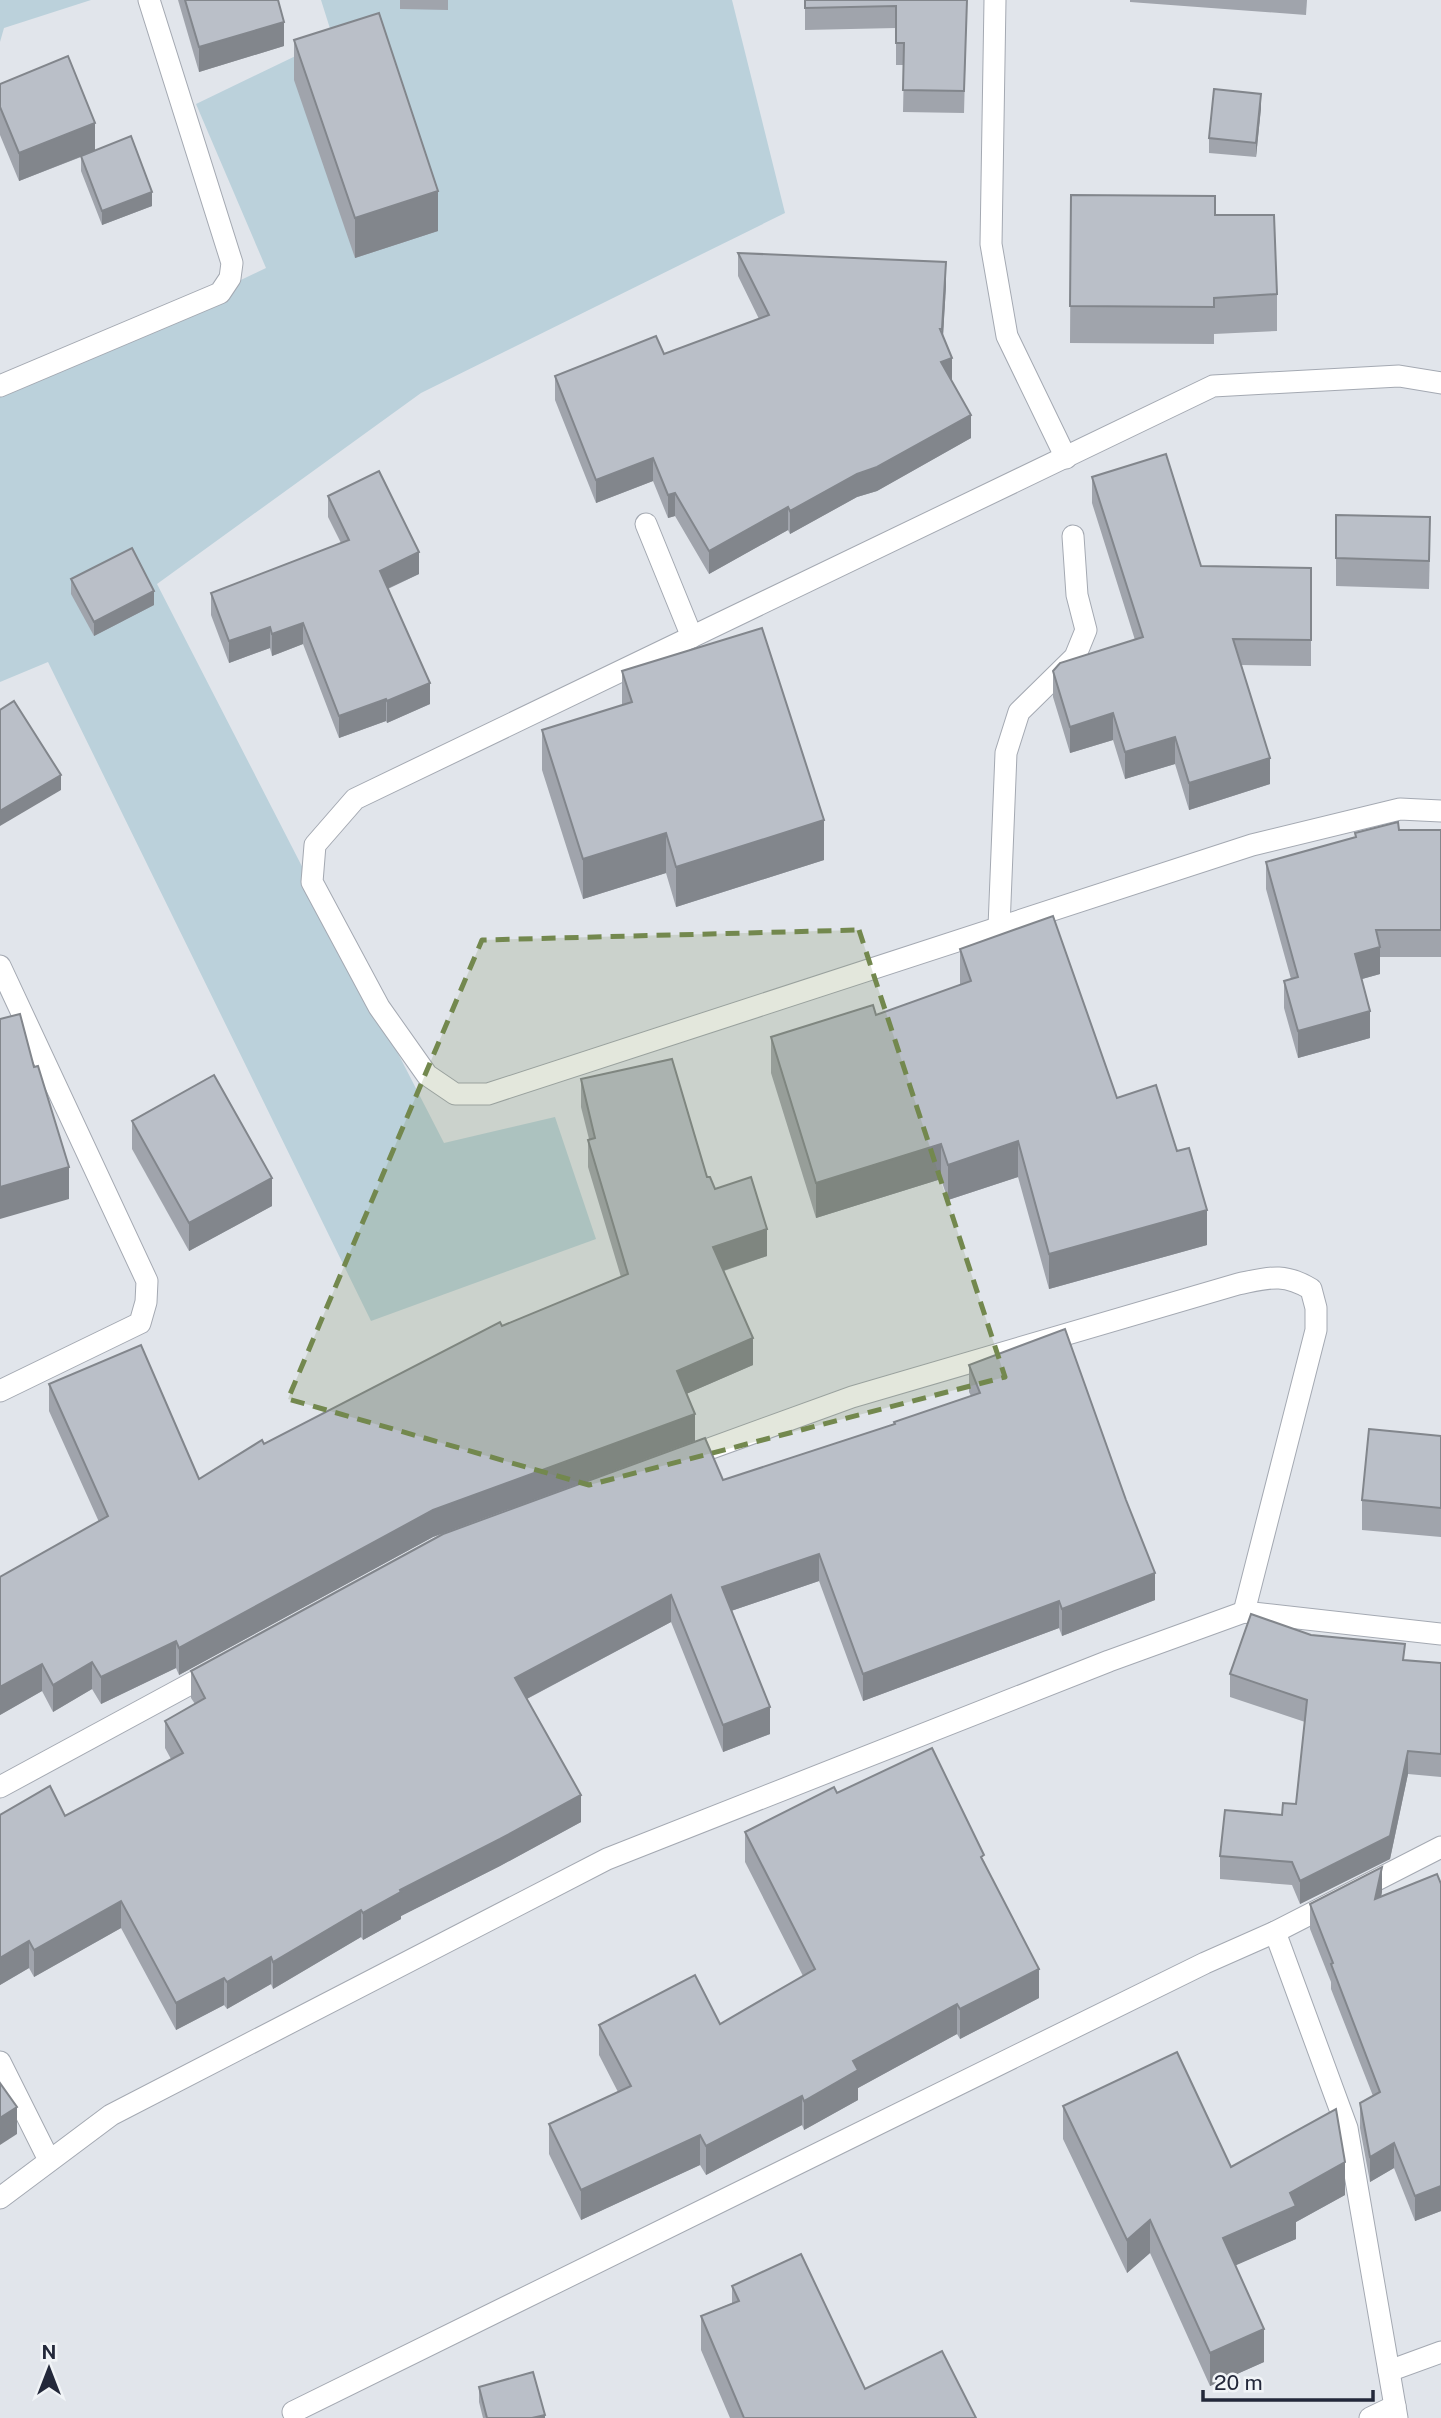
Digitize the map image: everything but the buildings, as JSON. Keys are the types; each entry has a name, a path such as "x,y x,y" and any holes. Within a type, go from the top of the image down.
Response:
{"street":[{"path":"0,386 220,293 230,278 232,263 149,0"},
{"path":"995,0 991,244 1007,335 1066,458"},
{"path":"1441,383 1399,376 1213,386 355,799 315,845 312,882 379,1007 427,1075 455,1094 488,1094 1252,845 1399,809 1441,811"},
{"path":"646,524 692,637"},
{"path":"999,928 1006,753 1019,712 1075,657 1086,630 1077,595 1073,536"},
{"path":"0,966 147,1281 146,1302 140,1323 0,1391"},
{"path":"671,1463 852,1397 1158,1307 1251,1281 1277,1276 1296,1280 1311,1289 1316,1308 1316,1330 1244,1612"},
{"path":"0,2197 111,2115 607,1859 1109,1661 1244,1612 1441,1634"},
{"path":"0,1787 231,1661"},
{"path":"293,2412 1192,1969 1275,1932 1441,1847"},
{"path":"1275,1932 1346,2128 1396,2412 1370,2418"},
{"path":"0,2062 49,2160"},
{"path":"1389,2371 1441,2352"}],"highlighted area":[{"path":"859,930 1005,1377 589,1485 288,1399 482,940"}],"shaded area":[{"path":"0,0 91,0 4,28 0,42"},
{"path":"321,0 732,0 785,213 421,393 157,584 444,1143 555,1117 596,1239 371,1321 48,662 0,682 0,395 266,268 196,104 333,38"}]}
